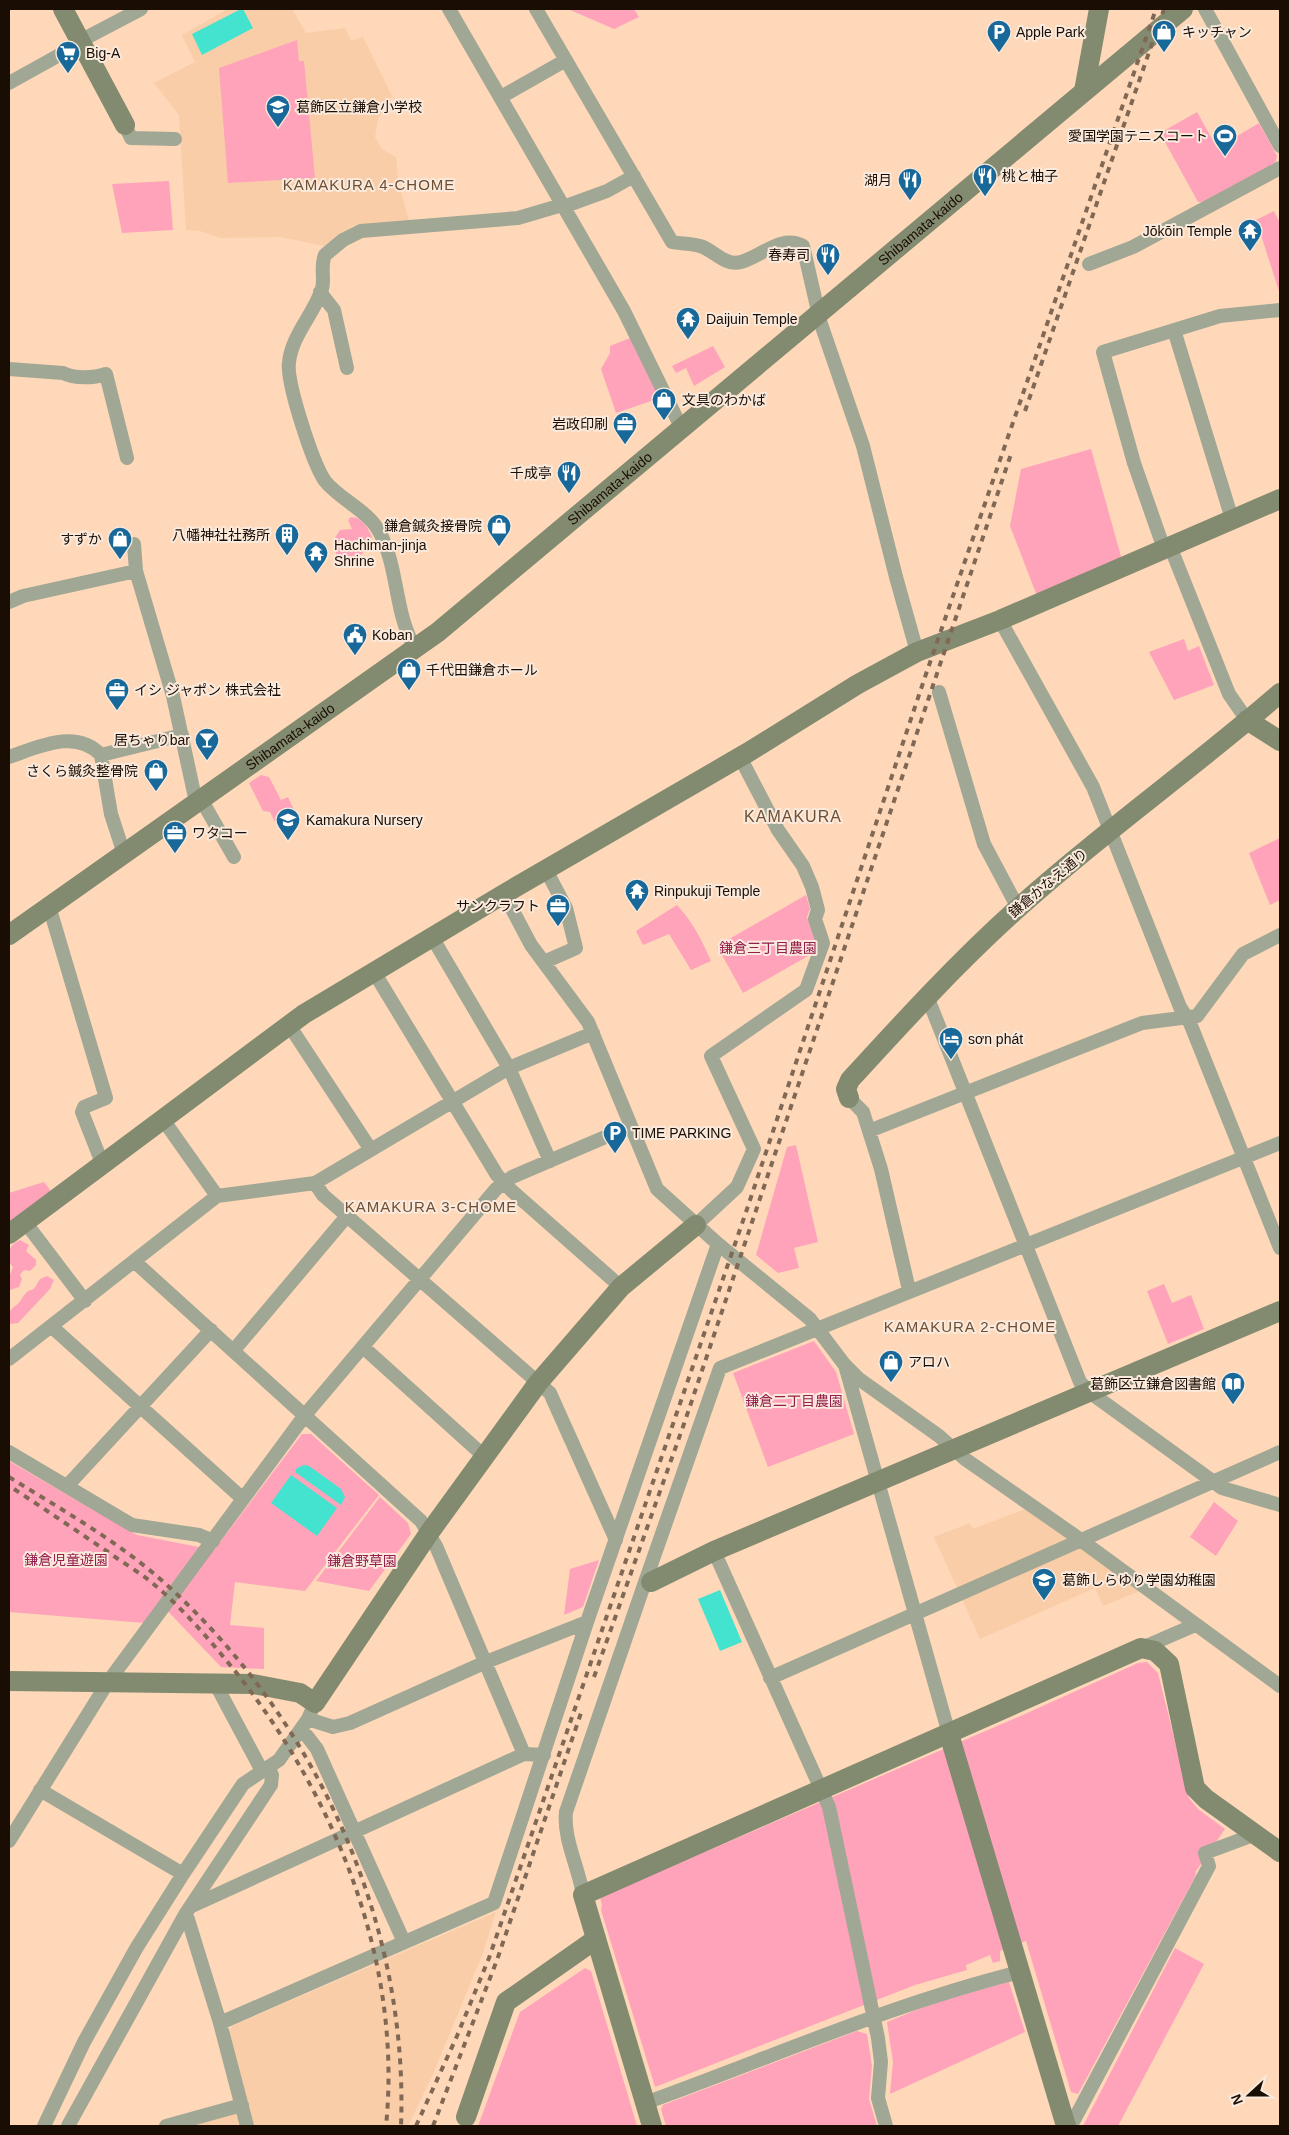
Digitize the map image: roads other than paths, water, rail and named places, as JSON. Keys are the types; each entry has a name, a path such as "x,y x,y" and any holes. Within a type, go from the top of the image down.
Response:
{"street":[{"path":"63,9 131,138 175,139"},
{"path":"9,83 141,9"},
{"path":"449,9 624,311 683,427"},
{"path":"536,9 672,242 702,246 729,263 741,262 788,242 796,242 803,246 819,313 863,446 917,652"},
{"path":"1084,91 1099,9"},
{"name":"Shibamata-kaido","path":"9,935 438,632 1184,9"},
{"path":"1205,9 1280,146"},
{"path":"501,97 566,60"},
{"path":"1089,264 1133,247 1280,168"},
{"path":"415,648 397,602 394,569 379,532 322,476 310,448 292,387 288,363 292,350 320,292 325,255 342,240 361,231 510,219 563,206 607,191 634,176"},
{"path":"320,292 334,310 347,368"},
{"path":"1280,310 1220,316 1103,352 1134,463 1167,548 1229,694 1247,720 1280,741"},
{"path":"1174,330 1232,519"},
{"path":"9,368 64,373 69,376 97,377 106,374 127,458"},
{"path":"9,1234 289,1025 432,937 740,757 858,684 917,652 1000,620 1280,499"},
{"path":"134,544 136,571 170,684 194,793 234,858"},
{"path":"9,602 23,596 136,571"},
{"path":"1000,620 1093,787 1180,1007 1187,1018 1280,1248"},
{"path":"939,692 984,844 1018,908"},
{"name":"鎌倉かなえ通り","path":"850,1098 846,1089 850,1080 927,996 1018,908 1280,692"},
{"path":"101,755 182,735"},
{"path":"9,757 50,743 67,741 80,741 89,745 101,755 111,814 124,854"},
{"path":"44,2126 84,2042 137,1947 183,1874 243,1784 279,1760 300,1731 311,1711 430,1533 538,1383 621,1287 696,1225 737,1187 754,1149 711,1056 806,990 823,943 815,920 818,910 812,887 803,866 778,830 740,757"},
{"path":"544,962 576,948 566,908 546,870"},
{"path":"504,894 531,946 588,1022 657,1190 718,1244 810,1319 844,1364 859,1379 1280,1686"},
{"path":"50,906 106,1098 84,1107 82,1112 102,1163"},
{"path":"869,1131 1142,1024 1198,1016 1243,954 1280,935"},
{"path":"432,937 509,1068 550,1161"},
{"path":"374,972 504,1183 621,1287"},
{"path":"927,996 1080,1382 1088,1391 1222,1488 1280,1505"},
{"path":"289,1025 371,1150"},
{"path":"9,1359 218,1196 315,1183 452,1100 509,1068 593,1033"},
{"path":"850,1098 862,1112 881,1169 909,1290"},
{"path":"162,1118 218,1196"},
{"path":"9,1841 108,1682 213,1542 243,1498 305,1415 496,1189 504,1183 550,1161 632,1126"},
{"path":"652,2126 583,1895 581,1878 566,1828 566,1812 648,1584 717,1372 724,1365 817,1327 1280,1143"},
{"path":"315,1183 323,1195 550,1393 616,1540"},
{"path":"234,1350 347,1216"},
{"path":"25,1222 84,1301"},
{"path":"220,2023 494,1903 587,1622 718,1244"},
{"path":"135,1262 421,1521 430,1533 524,1754"},
{"path":"648,1584 714,1551 1280,1311"},
{"path":"52,1326 243,1498"},
{"path":"67,1486 211,1330"},
{"path":"363,1347 485,1457"},
{"path":"844,1364 949,1734 1066,2125 1074,2120 1209,1866 1205,1853 1256,1834"},
{"path":"9,1452 132,1525 199,1535 213,1542"},
{"path":"770,1678 1280,1452"},
{"path":"714,1551 829,1806 881,2062 878,2098 886,2126"},
{"path":"9,1681 253,1684 300,1693 311,1711 333,1727 350,1723 486,1662 587,1622"},
{"path":"583,1895 1196,1625"},
{"path":"1141,1648 1155,1650 1169,1664 1195,1788 1206,1799 1280,1852"},
{"path":"68,2126 188,1910 271,1785 272,1775 265,1769 215,1683"},
{"path":"300,1731 307,1736 317,1749 356,1831 404,1942"},
{"path":"188,1910 524,1754 544,1755"},
{"path":"40,1790 183,1874"},
{"path":"188,1910 247,2126"},
{"path":"464,2121 506,2002 596,1939"},
{"path":"645,2103 872,2017 955,1988 1020,1972"},
{"path":"166,2126 242,2105"}],"water":[{"path":"243,9 253,28 202,55 192,34"},
{"path":"304,1465 309,1466 341,1489 345,1497 341,1505 295,1472 297,1468"},
{"path":"291,1475 337,1508 317,1536 271,1503"},
{"path":"720,1590 742,1642 720,1651 698,1599"}],"railway":[{"path":"416,2126 457,2036 489,1958 746,1212 926,674 1156,9"},
{"path":"1025,411 1164,9"},
{"path":"594,1677 685,1421 1011,454"},
{"path":"9,1477 105,1537 159,1578 214,1632 263,1692 305,1756 341,1825 369,1898 388,1972 399,2049 401,2126"},
{"path":"14,1489 150,1581 170,1599 226,1660 264,1710 298,1763 328,1819 352,1878 371,1938 383,2000 388,2063 386,2126"},
{"path":"433,2126 497,1960 582,1710"}],"place":[{"name":"Apple Park","path":"999,53"},
{"name":"キッチャン","path":"1164,53"},
{"name":"Big-A","path":"68,74"},
{"name":"葛飾区立鎌倉小学校","path":"278,128"},
{"name":"愛国学園テニスコート","path":"1225,157"},
{"name":"桃と柚子","path":"985,197"},
{"name":"湖月","path":"910,201"},
{"name":"Jōkōin Temple","path":"1250,252"},
{"name":"春寿司","path":"828,276"},
{"name":"Daijuin Temple","path":"688,340"},
{"name":"文具のわかば","path":"664,421"},
{"name":"岩政印刷","path":"625,445"},
{"name":"千成亭","path":"569,494"},
{"name":"鎌倉鍼灸接骨院","path":"499,547"},
{"name":"八幡神社社務所","path":"287,556"},
{"name":"すずか","path":"120,560"},
{"name":"Hachiman-jinja Shrine","path":"316,574"},
{"name":"Koban","path":"355,656"},
{"name":"千代田鎌倉ホール","path":"409,691"},
{"name":"イシ ジャポン 株式会社","path":"117,711"},
{"name":"居ちゃりbar","path":"207,761"},
{"name":"さくら鍼灸整骨院","path":"156,792"},
{"name":"Kamakura Nursery","path":"288,841"},
{"name":"ワタコー","path":"175,854"},
{"name":"Rinpukuji Temple","path":"637,912"},
{"name":"サンクラフト","path":"558,927"},
{"name":"sơn phát","path":"951,1060"},
{"name":"TIME PARKING","path":"615,1154"},
{"name":"アロハ","path":"891,1383"},
{"name":"葛飾区立鎌倉図書館","path":"1233,1405"},
{"name":"葛飾しらゆり学園幼稚園","path":"1044,1601"}],"district":[{"name":"KAMAKURA 4-CHOME","path":"369,184"},
{"name":"KAMAKURA","path":"793,816"},
{"name":"KAMAKURA 3-CHOME","path":"431,1206"},
{"name":"KAMAKURA 2-CHOME","path":"970,1326"}],"park label":[{"name":"鎌倉三丁目農園","path":"768,948"},
{"name":"鎌倉二丁目農園","path":"794,1401"},
{"name":"鎌倉児童遊園","path":"66,1560"},
{"name":"鎌倉野草園","path":"362,1561"}]}
